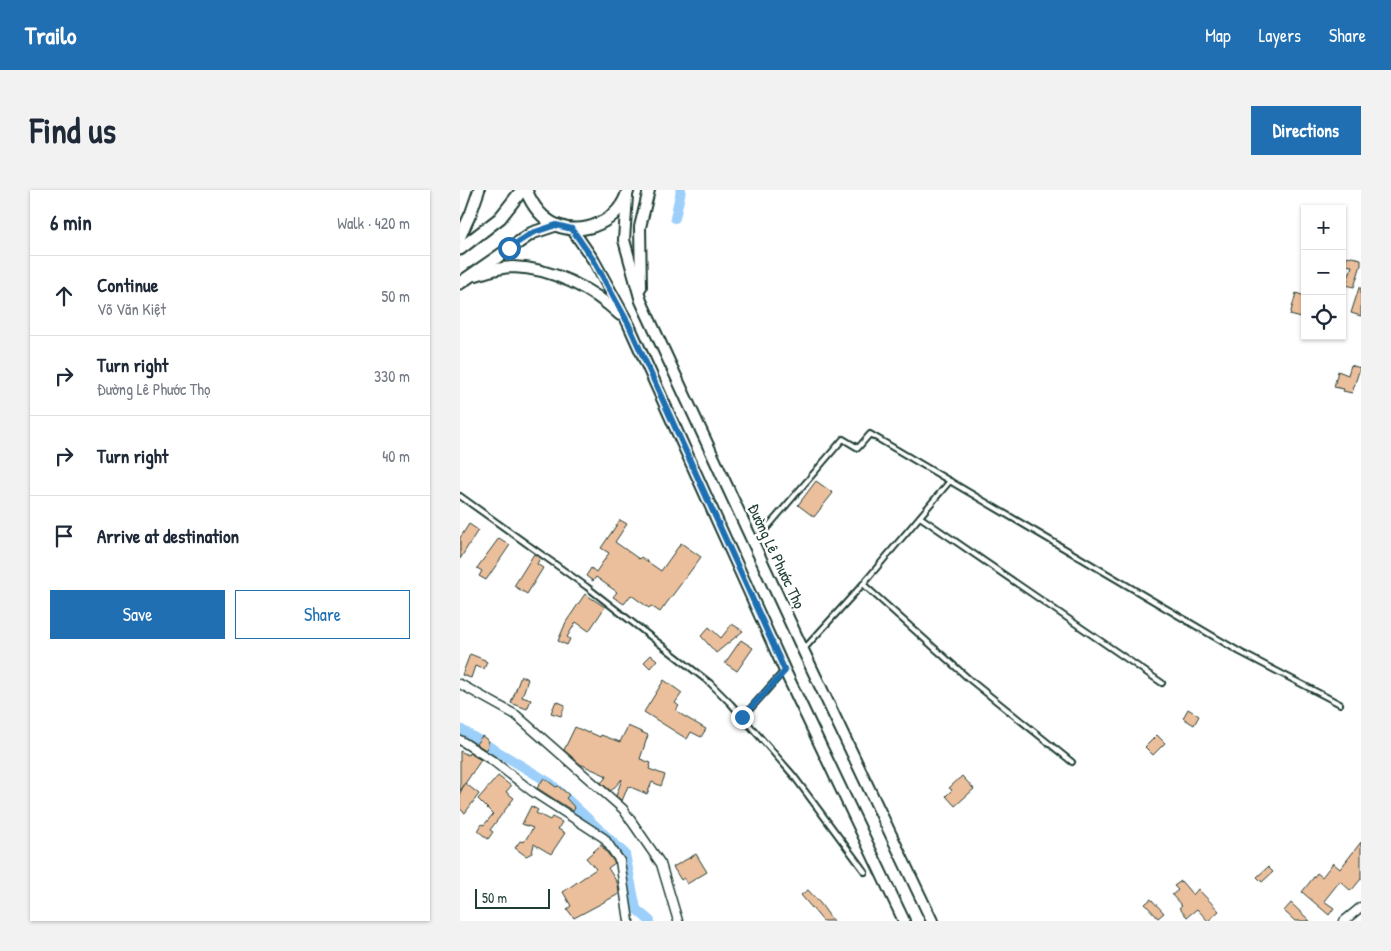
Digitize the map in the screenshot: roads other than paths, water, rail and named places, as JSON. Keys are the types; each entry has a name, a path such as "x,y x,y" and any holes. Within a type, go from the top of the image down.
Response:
{"main road":[{"path":"460,249 500,218 522,190"},
{"path":"526,190 530,202 541,216 556,225 572,229 589,228 605,221 618,210 628,193"},
{"path":"464,280 532,233 556,225"}],"street":[{"path":"460,237 479,190"},
{"path":"641,301 640,227 648,190"},
{"name":"Đường Lê Phước Thọ","path":"628,193 624,240 641,301 803,650 932,921"},
{"path":"572,229 594,261 628,323 785,671 904,921"},
{"path":"464,280 493,269 513,267 548,273 562,278 609,305 628,323"},
{"path":"460,684 516,715 623,809 661,864 678,921"},
{"path":"460,740 493,761 533,792 604,838 620,861 628,921"},
{"path":"1344,921 1361,907"}],"lane":[{"path":"754,543 844,439 858,448 870,434 1240,652 1340,704"},
{"path":"803,650 950,481"},
{"path":"460,496 587,587 710,683 793,774 865,872"},
{"path":"920,517 1162,683"},
{"path":"862,584 970,679 1072,762"},
{"path":"742,717 785,671"}],"waterway":[{"path":"675,218 681,190"},
{"path":"460,729 550,783 625,854 636,909 650,921"}]}
